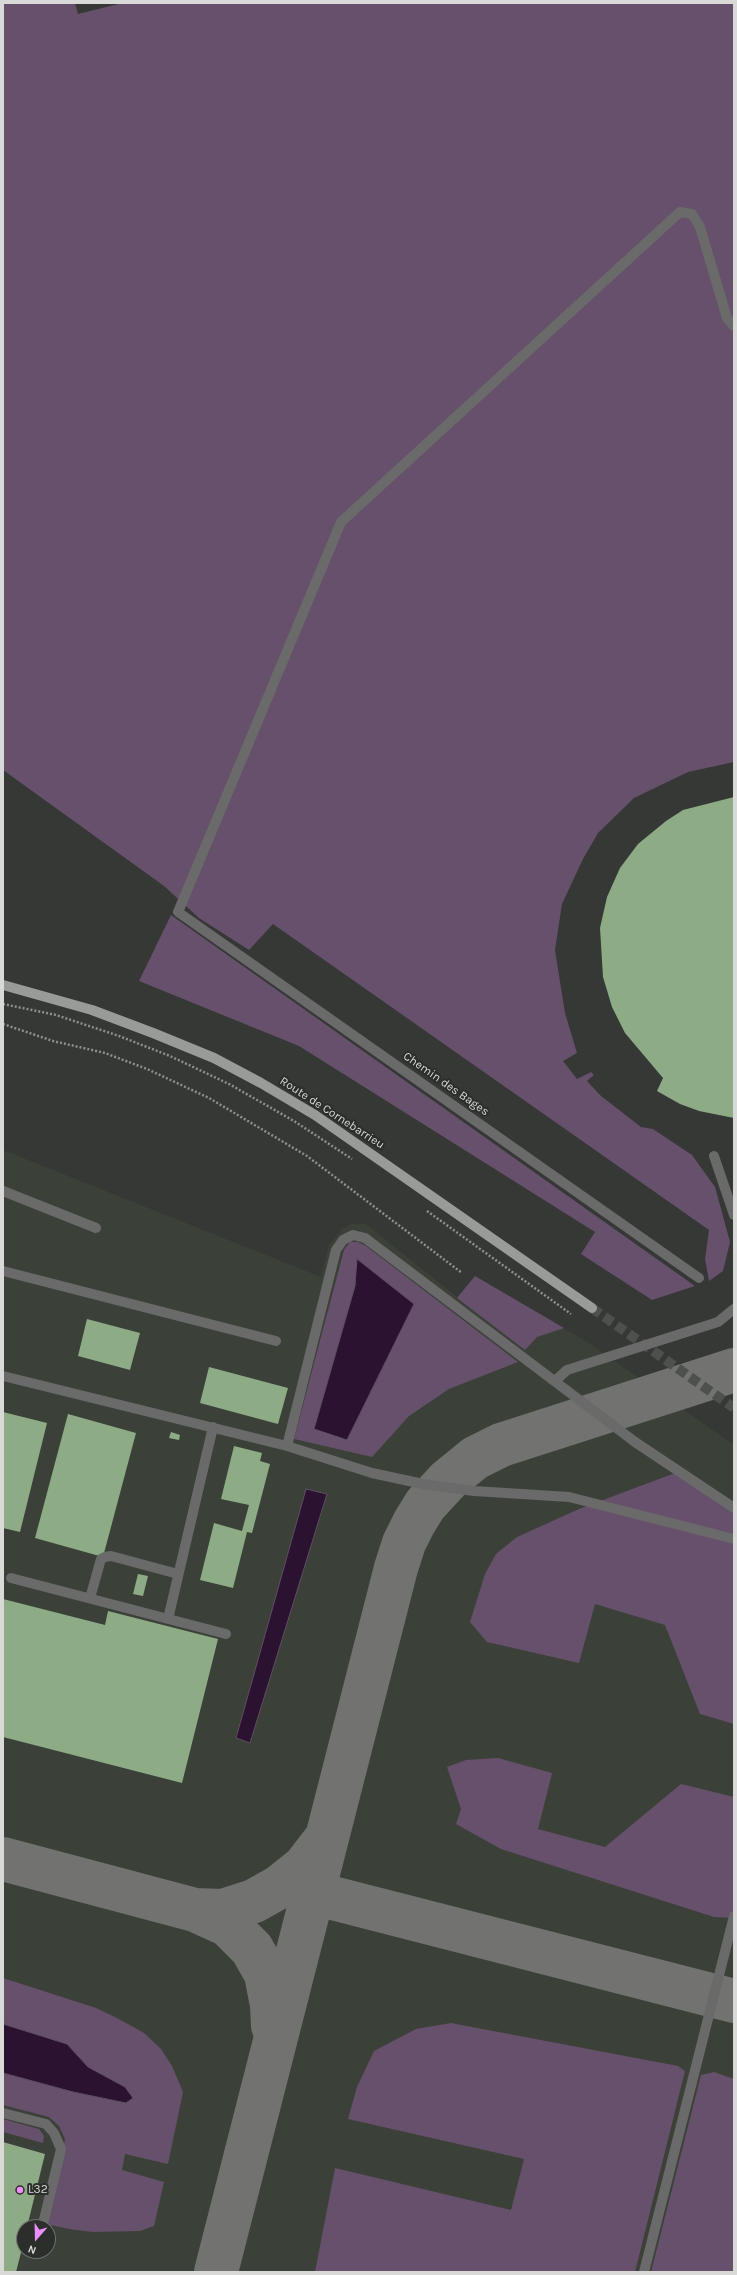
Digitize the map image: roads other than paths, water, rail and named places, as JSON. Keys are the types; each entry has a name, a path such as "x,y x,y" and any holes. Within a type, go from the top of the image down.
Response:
{"main road":[{"name":"Route de Cornebarrieu","path":"3,985 92,1010 153,1033 214,1058 261,1083 315,1115 592,1308"},
{"name":"Route de Cornebarrieu","path":"3,991 30,993"}],"lane":[{"name":"Chemin des Bages","path":"699,1278 178,912 341,522 680,212 692,214 700,226 727,318 734,326"},
{"path":"714,1156 734,1215"},
{"path":"3,1191 96,1228"},
{"path":"287,1446 336,1250 343,1240 352,1235 364,1238 635,1442 734,1508"},
{"path":"3,1271 276,1341"},
{"path":"555,1381 567,1370 718,1322 734,1308"},
{"path":"3,1376 287,1446 372,1473 423,1484 474,1491 569,1497 734,1539"},
{"path":"168,1619 213,1427"},
{"path":"90,1598 101,1559 105,1556 111,1556 178,1574"},
{"path":"10,1578 226,1634"},
{"path":"644,2272 734,1916"},
{"path":"3,2113 46,2124 54,2133 61,2149 43,2219"}],"tunnel":[{"path":"592,1308 734,1408"}],"place":[{"name":"L32","path":"20,2190"}]}
